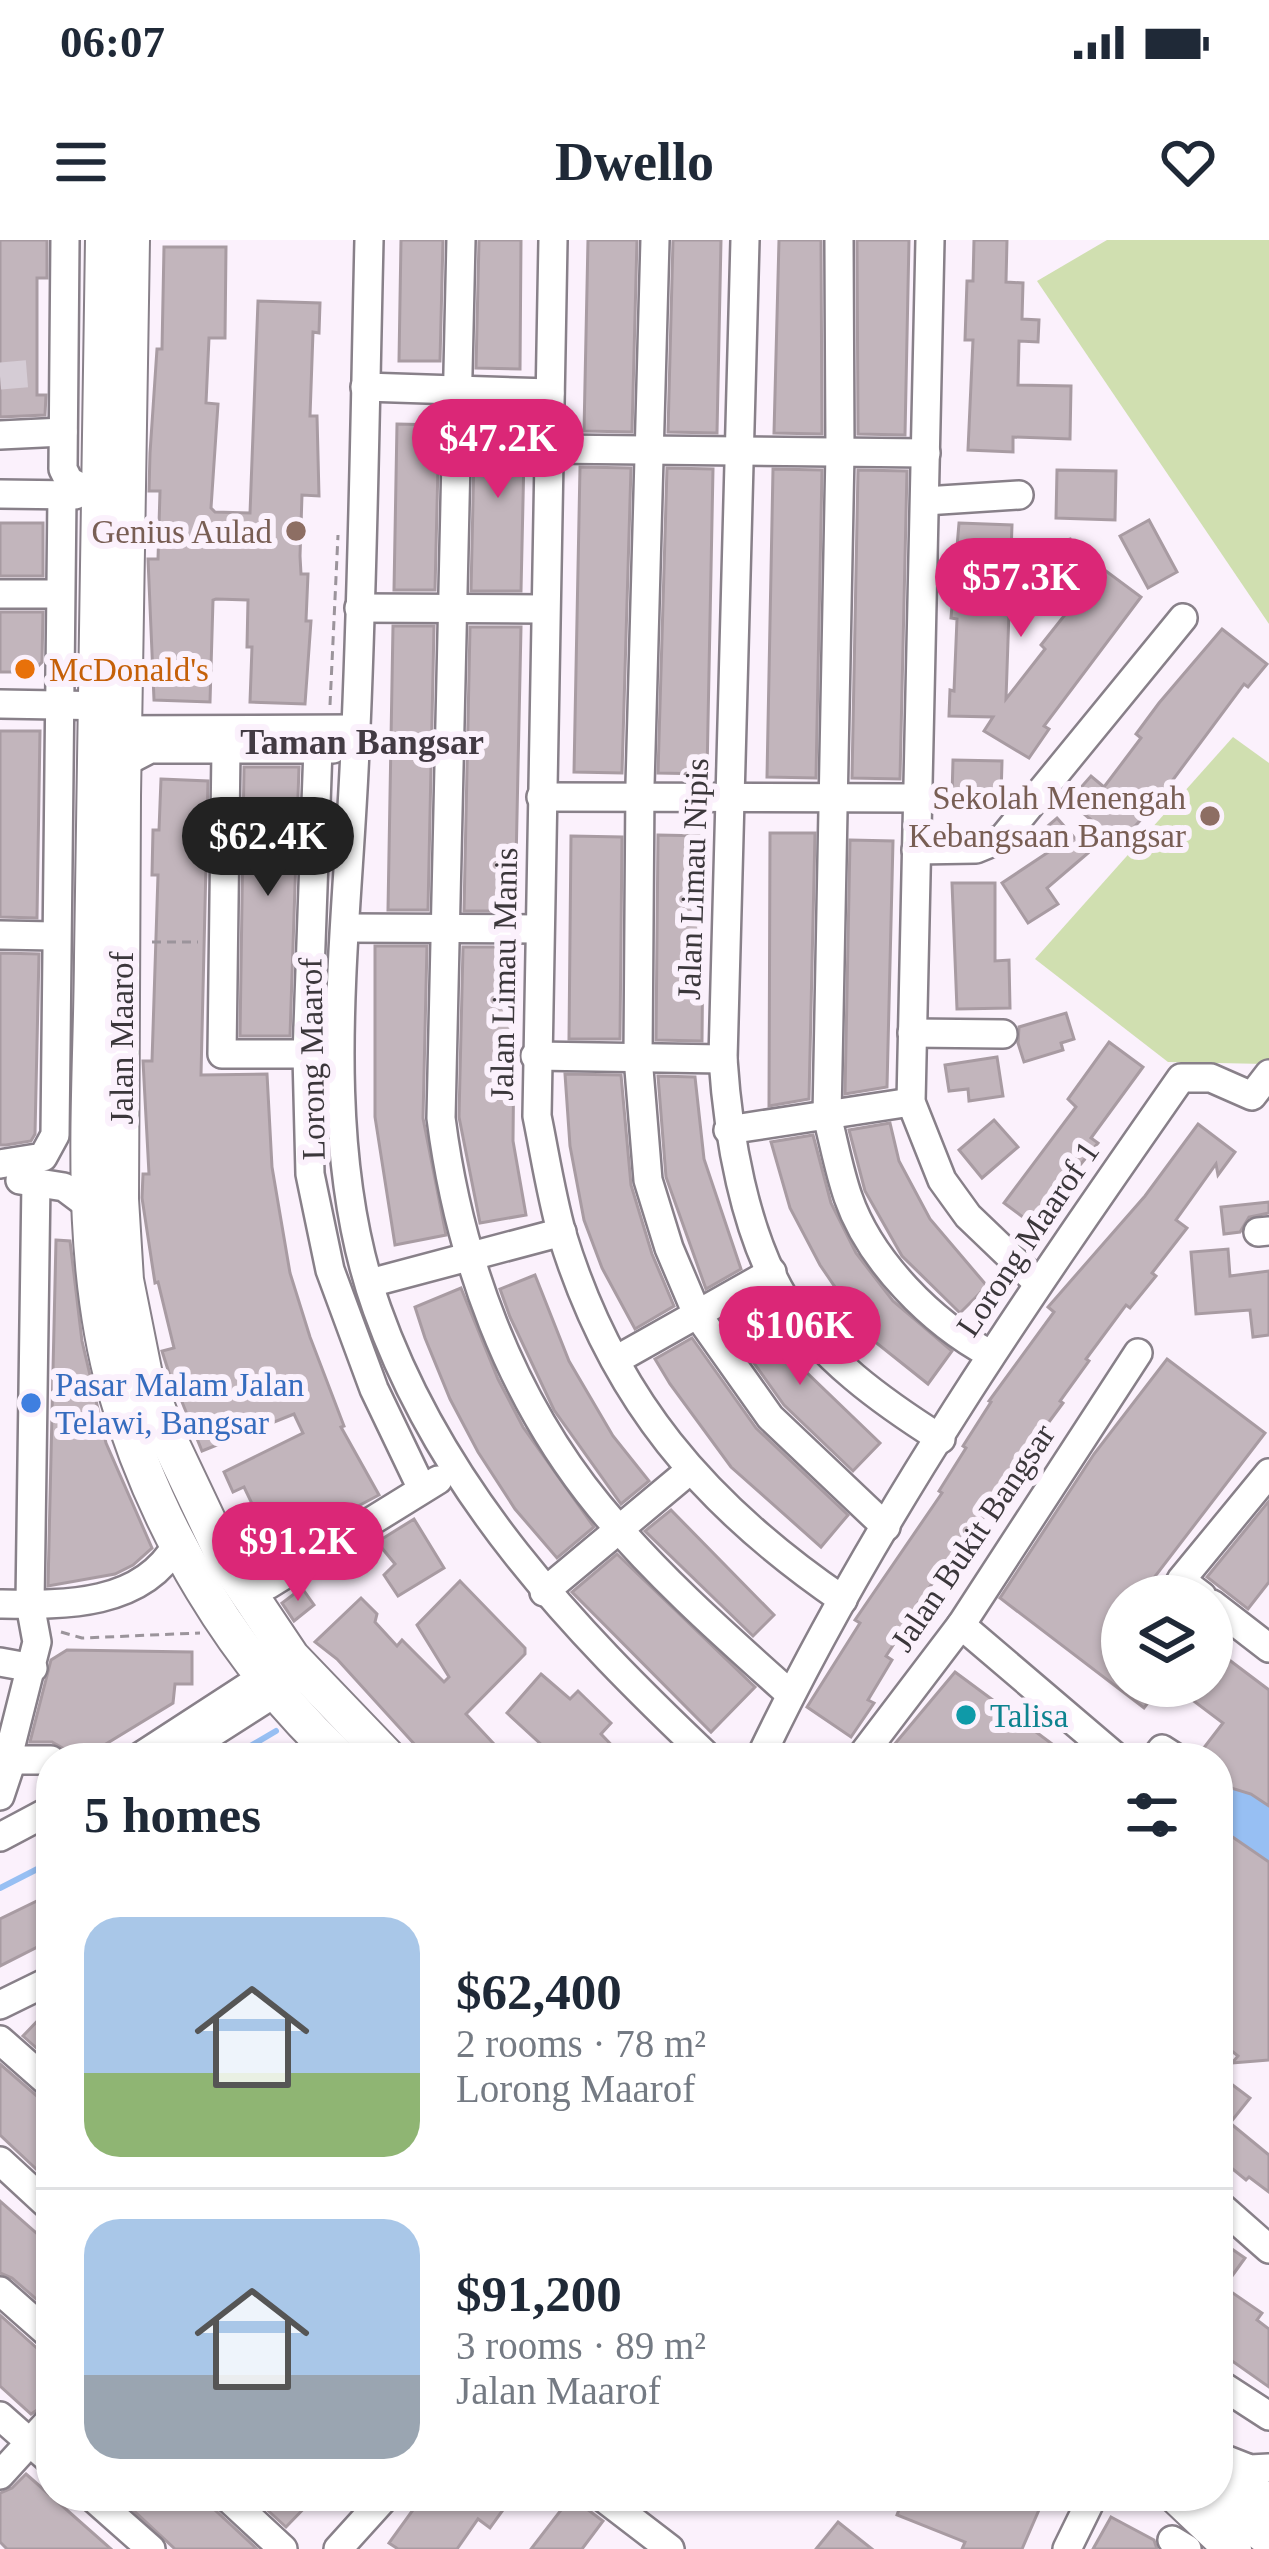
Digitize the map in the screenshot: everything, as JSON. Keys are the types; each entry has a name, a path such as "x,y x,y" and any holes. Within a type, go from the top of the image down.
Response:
{"main road":[{"name":"Jalan Maarof","path":"104,240 113,496 112,727 125,1280 143,1375 170,1442 284,1675 329,1743"},
{"name":"Jalan Maarof","path":"113,496 131,240"},
{"name":"Jalan Maarof","path":"112,727 92,1208 97,1284 116,1388 177,1544 222,1620 369,1743"},
{"path":"1233,2469 1269,2489"},
{"path":"1233,2474 1269,2505"},
{"path":"1233,2510 1269,2538"},
{"path":"1193,2511 1233,2549"}],"street":[{"name":"Jalan Maarof","path":"0,1164 43,1157 55,1136 63,432 50,373 65,240"},
{"name":"Lorong Maarof","path":"369,240 342,1054 351,1203 378,1310 455,1470 544,1592 694,1743"},
{"path":"461,240 441,1118 448,1173 468,1257 540,1422 618,1528 790,1694"},
{"name":"Jalan Limau Manis","path":"554,240 543,609 537,1116 562,1232 627,1385 688,1471 744,1527 844,1600"},
{"path":"656,240 640,797 638,1057 648,1180 669,1248 697,1314 770,1417 886,1527"},
{"name":"Jalan Limau Nipis","path":"745,240 723,1059 728,1130 752,1217 783,1297 845,1368 940,1439"},
{"path":"839,240 840,452 827,1116 849,1200 878,1253 924,1306 967,1342 990,1354"},
{"path":"931,240 910,1102 941,1180 968,1216 1038,1283"},
{"path":"365,387 550,393"},
{"path":"0,435 63,432"},
{"path":"550,448 926,453"},
{"path":"0,492 69,481 113,496"},
{"path":"925,501 1019,495"},
{"path":"0,593 58,594"},
{"path":"359,608 543,609"},
{"path":"916,850 976,848 1003,838 1183,618"},
{"path":"0,704 57,705 150,748 226,748 318,739"},
{"path":"112,727 356,739"},
{"path":"318,739 308,1055 310,1174 332,1274 371,1383 422,1489"},
{"path":"226,748 222,1054 342,1054"},
{"path":"541,797 919,798"},
{"path":"346,928 538,929"},
{"path":"0,935 54,936"},
{"path":"912,1033 1003,1034"},
{"path":"535,1056 723,1059"},
{"name":"Lorong Maarof 1","path":"767,1743 790,1694 990,1354 1181,1078 1260,1085"},
{"path":"728,1130 910,1102"},
{"path":"55,1136 71,1141 92,1125"},
{"path":"0,1179 64,1187 92,1208"},
{"path":"36,1181 32,1616 38,1642 6,1753 0,1798 8,1840 36,1820"},
{"path":"332,1274 368,1274 468,1257 562,1232"},
{"path":"616,1360 772,1272"},
{"name":"Jalan Bukit Bangsar","path":"871,1743 961,1625 1138,1353"},
{"path":"268,1585 455,1470"},
{"path":"544,1592 688,1471"},
{"path":"1185,1575 1269,1473"},
{"path":"0,1604 32,1616 110,1596 166,1564 177,1544"},
{"path":"1233,1620 1269,1648"},
{"path":"961,1625 1099,1743"},
{"path":"0,1662 33,1668"},
{"path":"164,1743 284,1675"},
{"path":"193,1743 284,1675"},
{"path":"6,1753 36,1758"},
{"path":"0,2005 36,1987"},
{"path":"0,2040 36,2072"},
{"path":"0,2162 36,2195"},
{"path":"1233,2217 1269,2249"},
{"path":"0,2291 36,2323"},
{"path":"1233,2393 1269,2416"},
{"path":"0,2416 36,2448"},
{"path":"0,2475 36,2453"},
{"path":"1233,2465 1269,2468"},
{"path":"108,2511 151,2549"},
{"path":"242,2511 283,2549"},
{"path":"338,2549 367,2511"},
{"path":"621,2511 670,2549"},
{"path":"1067,2549 1086,2511"}],"path":[{"path":"154,942 198,942"},
{"path":"32,1616 82,1638 210,1633"}],"green space":[{"path":"1107,240 1269,240 1269,624 1037,281"},
{"name":"Sekolah Menengah Kebangsaan Bangsar","path":"1233,737 1269,763 1269,1061 1168,1062 1035,959"}],"water":[{"path":"1233,1789 1269,1806 1269,1862 1233,1837"}],"building":[{"path":"0,240 47,240 47,278 37,278 37,395 46,395 45,415 0,417"},
{"path":"401,240 443,240 440,361 399,361"},
{"path":"479,240 521,240 520,369 476,368"},
{"path":"588,240 637,240 632,432 584,431"},
{"path":"673,240 721,240 717,433 668,432"},
{"path":"779,240 821,240 822,434 774,433"},
{"path":"857,240 909,240 905,435 858,434"},
{"path":"974,240 1007,240 1006,282 1023,283 1022,319 1039,320 1038,342 1019,341 1018,385 1071,386 1070,439 1013,437 1013,452 968,450 973,340 965,340"},
{"path":"164,247 226,247 225,338 209,338 206,403 218,404 211,508 215,512 250,513 258,301 320,303 319,333 313,332 310,416 317,416 319,496 302,495 301,574 308,574 306,621 311,621 305,704 250,702 248,600 216,599 210,702 154,700 148,559 158,559 160,491 149,491 157,349 162,349"},
{"path":"475,410 525,411 521,591 471,591"},
{"path":"397,424 439,425 435,590 394,590"},
{"path":"580,467 631,468 622,773 574,772"},
{"path":"667,468 713,469 707,774 658,773"},
{"path":"773,469 822,470 816,778 767,777"},
{"path":"858,470 907,471 900,779 852,778"},
{"path":"1057,470 1116,471 1115,520 1056,518"},
{"path":"1149,520 1177,572 1148,588 1120,536"},
{"path":"0,523 43,523 43,576 0,576"},
{"path":"959,523 1012,525 1006,699 1045,649 1041,645 1102,568 1141,597 1044,726 1049,729 1029,758 984,731 993,717 949,716 950,690 954,691 957,619 951,618"},
{"path":"1070,539 1082,582 1038,594 1026,551"},
{"path":"0,612 43,612 42,662 32,672 0,672"},
{"path":"393,626 434,626 428,910 388,910"},
{"path":"470,627 521,627 515,911 464,911"},
{"path":"1222,629 1267,664 1248,687 1244,684 1155,804 1119,844 1069,801 1091,776 1104,787 1141,738 1136,734 1159,703"},
{"path":"0,731 40,731 37,918 0,917"},
{"path":"953,760 1002,761 1001,797 952,796"},
{"path":"244,767 299,767 290,1036 240,1036"},
{"path":"161,779 208,781 201,1075 267,1074 272,1167 290,1273 341,1427 379,1495 271,1552 252,1517 257,1514 244,1487 233,1492 224,1472 303,1433 294,1414 202,1451 162,1351 174,1348 155,1283 142,1198 143,1174 149,1174 143,1061 152,1061 158,875 152,875 153,830 159,830"},
{"path":"1057,818 1088,853 1047,888 1058,904 1028,923 1002,883 1050,851 1036,836"},
{"path":"770,833 815,833 809,1099 769,1106"},
{"path":"658,835 704,836 702,1041 656,1040"},
{"path":"571,836 622,837 620,1039 569,1039"},
{"path":"850,840 893,841 887,1087 845,1094"},
{"path":"952,883 995,883 995,961 1009,960 1010,1008 957,1009"},
{"path":"375,946 427,946 423,1118 446,1235 395,1245 375,1117"},
{"path":"463,947 515,947 513,1141 526,1215 480,1223 459,1117"},
{"path":"0,953 39,954 35,1134 31,1141 6,1145 0,1145"},
{"path":"1066,1013 1074,1039 1061,1043 1063,1050 1024,1062 1019,1027"},
{"path":"1109,1042 1143,1067 1091,1138 1098,1143 1032,1224 1004,1203 1076,1107 1068,1099"},
{"path":"997,1057 1003,1096 969,1101 968,1089 949,1091 945,1065"},
{"path":"565,1074 621,1075 631,1185 674,1306 635,1329 602,1268 584,1220 570,1146"},
{"path":"658,1076 695,1077 704,1159 741,1269 706,1289 666,1177"},
{"path":"994,1120 1018,1147 982,1178 959,1150"},
{"path":"890,1123 899,1161 930,1219 987,1286 960,1313 902,1256 865,1191 849,1130"},
{"path":"1198,1124 1235,1152 1218,1175 1216,1164 1176,1220 1187,1228 1152,1273 1156,1276 1130,1308 1126,1305 1086,1359 1063,1403 1009,1476 953,1567 947,1563 906,1620 886,1656 892,1660 868,1700 874,1703 851,1737 807,1707 860,1623 855,1620 942,1493 989,1401 1054,1312 1048,1307 1145,1196"},
{"path":"813,1135 831,1203 856,1253 893,1301 952,1351 928,1384 869,1337 820,1265 790,1208 771,1142"},
{"path":"1269,1202 1269,1213 1249,1217 1240,1232 1224,1234 1221,1207"},
{"path":"56,1240 70,1241 82,1341 106,1443 152,1548 115,1574 48,1586"},
{"path":"1228,1249 1230,1276 1269,1271 1269,1335 1253,1337 1250,1310 1196,1314 1191,1252"},
{"path":"535,1275 569,1361 613,1436 649,1481 621,1504 554,1410 510,1317 500,1289"},
{"path":"461,1288 523,1427 594,1527 557,1558 515,1509 478,1452 425,1338 415,1307"},
{"path":"756,1301 801,1367 880,1443 853,1471 784,1405 723,1320"},
{"path":"692,1338 756,1428 848,1515 821,1547 731,1467 670,1384 655,1359"},
{"path":"1167,1359 1265,1433 1156,1575 1101,1575 1101,1675 1000,1598 1094,1454"},
{"path":"1269,1501 1269,1582 1248,1609 1233,1597 1233,1575 1209,1575"},
{"path":"671,1510 774,1615 753,1636 645,1531"},
{"path":"414,1519 444,1568 398,1596 384,1575 395,1564 377,1542"},
{"path":"617,1554 755,1687 711,1732 572,1592"},
{"path":"460,1581 525,1648 525,1654 466,1714 493,1743 413,1743 337,1659 315,1642 361,1598 397,1646 402,1640 444,1682 449,1677 417,1625"},
{"path":"302,1588 314,1605 294,1621 282,1603"},
{"path":"67,1650 192,1652 192,1684 175,1684 173,1703 107,1743 30,1742 51,1660"},
{"path":"1233,1663 1269,1690 1269,1806 1233,1789 1233,1743 1208,1743 1223,1723 1202,1707 1233,1707"},
{"name":"Talisa","path":"955,1672 1051,1743 896,1743"},
{"path":"541,1674 570,1699 578,1691 611,1723 601,1734 610,1743 540,1743 507,1713"},
{"path":"1233,1837 1269,1862 1269,2060 1233,2063 1238,2056 1233,2052"},
{"path":"36,1901 36,1948 0,1966 0,1919"},
{"path":"36,2022 36,2048 23,2036"},
{"path":"0,2064 36,2095 36,2169 0,2135"},
{"path":"1233,2085 1250,2098 1233,2119"},
{"path":"1233,2125 1269,2155 1269,2192 1249,2177 1246,2180 1233,2169"},
{"path":"0,2201 36,2233 36,2299 0,2273"},
{"path":"1233,2250 1245,2258 1233,2275"},
{"path":"1233,2293 1262,2313 1257,2320 1269,2329 1269,2387 1233,2362"},
{"path":"0,2315 36,2347 36,2411 31,2414 0,2386"},
{"path":"26,2474 36,2483 36,2511 68,2511 111,2549 7,2549 0,2542 0,2493"},
{"path":"134,2511 216,2511 257,2549 175,2549"},
{"path":"268,2511 301,2511 286,2527"},
{"path":"412,2511 502,2511 490,2528 478,2519 457,2549 398,2549 389,2543"},
{"path":"560,2511 590,2511 603,2521 582,2549 531,2549"},
{"path":"898,2511 1038,2511 1022,2549 962,2549 965,2542 897,2515"},
{"path":"1111,2517 1154,2540 1157,2549 1093,2549"},
{"path":"838,2522 872,2549 816,2549"}],"waterway":[{"path":"256,1743 276,1731"},
{"path":"0,1888 36,1870"}],"tunnel":[{"path":"0,376 37,373"}],"place":[{"name":"Genius Aulad","path":"296,531"},
{"name":"McDonald's","path":"25,669"},
{"name":"Sekolah Menengah Kebangsaan Bangsar","path":"1210,816"},
{"name":"Pasar Malam Jalan Telawi, Bangsar","path":"31,1403"},
{"name":"Talisa","path":"966,1715"}],"district":[{"name":"Taman Bangsar","path":"362,741"}]}
